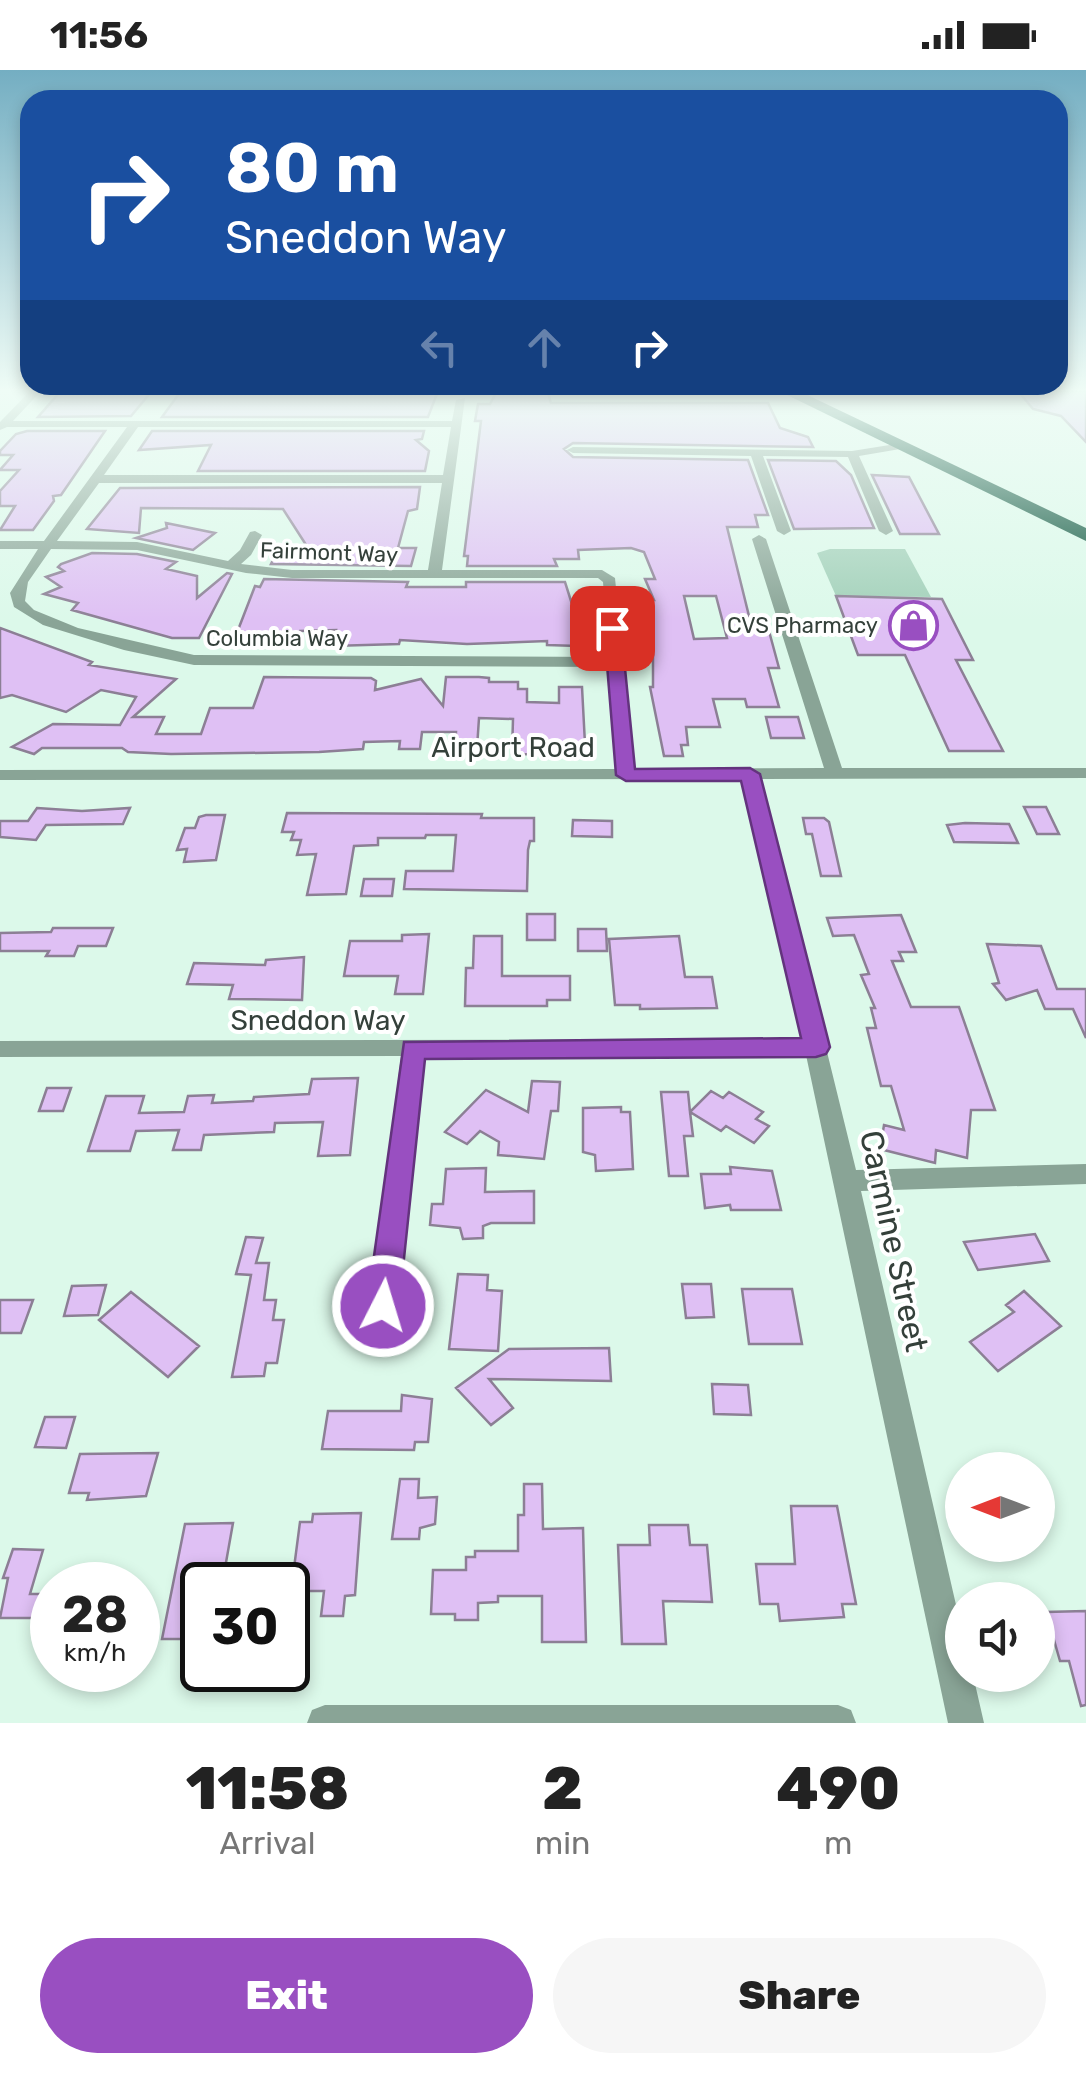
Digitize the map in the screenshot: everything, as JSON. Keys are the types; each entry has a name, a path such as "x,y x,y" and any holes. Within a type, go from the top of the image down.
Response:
{"highway":[{"path":"948,468 1086,535"}],"street":[{"path":"48,545 104,468"},
{"path":"434,574 450,468"},
{"path":"762,468 784,531"},
{"path":"858,468 886,531"},
{"path":"96,479 448,479"},
{"path":"230,566 246,552 255,535"},
{"path":"759,539 836,775"},
{"name":"Fairmont Way","path":"0,545 137,546 230,566 292,574 598,573 610,581 616,662"},
{"name":"Columbia Way","path":"48,545 21,582 16,594 19,604 35,618 166,656 218,662 616,662"},
{"path":"616,662 626,775"},
{"name":"Carmine Street","path":"750,774 816,1047 966,1723"},
{"name":"Airport Road","path":"0,775 1086,774"},
{"name":"Sneddon Way","path":"0,1049 816,1047"},
{"path":"383,1306 413,1049"},
{"path":"844,1180 1086,1174"},
{"path":"326,1723 838,1723"}],"green space":[{"path":"830,549 905,549 931,597 836,596 817,553"}],"building":[{"path":"79,468 61,495 53,496 54,501 33,530 0,530 15,506 0,506 0,491 19,470 0,470"},
{"path":"199,468 426,468 425,471 198,471"},
{"path":"475,468 751,468 768,515 755,515 758,527 727,527 750,620 766,620 779,668 768,668 779,707 747,707 745,699 713,699 720,727 686,727 688,745 681,745 683,756 664,756 650,687 653,637 646,600 654,600 645,579 655,579 644,552 631,548 578,550 579,559 554,559 557,566 467,566 468,556 464,556","holes":["684,596 716,596 727,638 694,639"]},
{"path":"771,468 844,468 851,475 874,528 794,529"},
{"path":"872,475 909,477 939,534 900,534"},
{"path":"420,487 417,509 408,511 398,548 416,548 411,566 271,564 282,550 310,551 283,509 141,508 139,533 87,529 120,488"},
{"path":"166,523 215,533 193,550 136,538 167,528"},
{"path":"92,553 137,554 176,562 166,569 197,576 197,598 227,573 232,574 199,638 172,638 72,610 78,603 44,594 61,587 46,577 64,571 58,567 61,564"},
{"path":"264,579 408,582 406,587 466,587 466,582 565,582 577,620 578,646 547,645 547,641 467,644 400,640 399,644 332,646 336,630 300,631 296,644 233,643 255,586 260,587"},
{"path":"836,596 942,599 973,660 956,660 1003,751 949,751 905,655 858,655"},
{"path":"0,628 92,662 89,665 176,679 133,717 164,717 156,734 201,734 210,708 253,708 264,677 371,678 376,681 375,690 421,679 443,706 446,677 479,677 489,678 489,682 518,682 518,689 527,689 527,702 559,703 559,687 582,687 585,744 577,744 578,755 512,754 513,719 479,718 477,748 455,748 456,732 422,732 420,749 399,749 400,741 364,742 363,749 319,752 171,754 128,752 122,748 42,748 34,754 12,747 53,724 120,725 136,697 101,690 66,712 12,695 0,698"},
{"path":"766,717 798,717 804,738 771,738"},
{"path":"1024,807 1046,807 1059,834 1037,834"},
{"path":"37,808 130,808 123,824 46,825 36,840 0,837 0,821 28,821"},
{"path":"287,813 534,818 527,891 404,889 406,871 453,871 456,835 426,835 378,838 378,845 354,846 346,894 307,895 316,854 297,855 301,840 291,840 294,832 282,832"},
{"path":"225,815 216,860 184,862 187,849 177,850 185,828 195,828 199,817"},
{"path":"803,818 824,818 829,822 841,876 821,876 812,834 806,834"},
{"path":"573,820 612,821 612,837 572,836"},
{"path":"1009,824 1018,843 954,842 947,825"},
{"path":"364,879 394,879 392,896 361,896"},
{"path":"527,914 555,914 555,940 527,940"},
{"path":"901,915 916,952 899,952 903,961 892,961 911,1007 959,1007 995,1110 971,1110 967,1158 936,1150 935,1163 880,1149 884,1125 904,1130 891,1086 881,1086 867,1028 876,1028 871,1008 875,1008 861,975 869,974 854,935 833,936 827,918"},
{"path":"53,928 113,928 106,946 78,946 74,956 46,956 49,951 0,951 0,933 51,932"},
{"path":"578,929 606,929 607,951 578,951"},
{"path":"429,934 423,994 395,994 398,976 344,976 350,941 402,941 402,935"},
{"path":"474,936 502,936 502,976 570,976 570,1000 547,1000 547,1006 465,1006 466,968 473,968"},
{"path":"679,936 685,977 712,977 717,1008 640,1009 640,1005 615,1005 609,939"},
{"path":"987,944 1041,946 1057,989 1086,989 1086,1038 1073,1009 1045,1009 1037,990 1006,1000 993,984 999,983"},
{"path":"304,957 302,1000 229,999 233,985 187,984 194,963 265,965 266,960"},
{"path":"358,1078 350,1155 318,1156 323,1122 275,1123 274,1132 204,1135 201,1150 173,1150 179,1130 136,1131 130,1151 88,1151 106,1096 144,1096 139,1113 184,1112 188,1096 214,1095 212,1103 253,1101 254,1097 309,1094 312,1079"},
{"path":"532,1081 560,1082 558,1111 551,1111 544,1159 498,1155 499,1142 480,1131 467,1144 445,1132 486,1090 528,1112"},
{"path":"47,1088 71,1088 63,1111 39,1111"},
{"path":"711,1091 723,1098 729,1092 763,1112 756,1119 769,1126 754,1143 726,1126 721,1131 690,1112"},
{"path":"661,1092 688,1092 693,1136 684,1136 688,1176 669,1176"},
{"path":"621,1107 621,1112 630,1112 633,1169 596,1171 595,1155 583,1152 583,1108"},
{"path":"730,1167 772,1171 781,1210 731,1210 730,1205 705,1208 701,1174 731,1174"},
{"path":"486,1168 485,1192 534,1191 534,1223 491,1223 483,1226 483,1238 463,1239 460,1228 430,1225 432,1204 443,1204 446,1169"},
{"path":"1035,1234 1049,1261 978,1270 964,1242"},
{"path":"246,1237 263,1238 256,1263 269,1263 264,1300 276,1300 273,1320 284,1320 277,1363 266,1363 264,1376 232,1377 251,1275 236,1274"},
{"path":"458,1274 488,1275 487,1290 502,1291 498,1351 449,1349"},
{"path":"682,1284 711,1284 714,1317 686,1318"},
{"path":"106,1285 98,1315 64,1316 72,1286"},
{"path":"742,1289 792,1289 802,1344 749,1344"},
{"path":"1024,1291 1061,1326 998,1371 970,1342 1014,1312 1006,1305"},
{"path":"131,1292 199,1346 168,1377 99,1320"},
{"path":"0,1300 33,1300 21,1333 0,1333"},
{"path":"609,1348 611,1381 489,1379 513,1408 491,1425 456,1388 509,1349"},
{"path":"712,1384 748,1385 751,1415 714,1414"},
{"path":"402,1395 432,1399 428,1442 415,1442 414,1450 322,1449 328,1411 401,1411"},
{"path":"45,1417 75,1417 66,1448 35,1447"},
{"path":"158,1453 146,1496 87,1500 89,1493 69,1493 80,1454"},
{"path":"400,1479 419,1479 418,1498 437,1497 435,1524 420,1528 419,1539 392,1539"},
{"path":"524,1484 542,1484 543,1529 583,1528 586,1642 542,1642 542,1596 498,1596 498,1602 478,1603 478,1620 455,1620 455,1614 431,1614 433,1570 466,1570 466,1557 475,1557 475,1551 518,1551 518,1515 524,1515"},
{"path":"791,1506 837,1506 856,1604 842,1604 844,1617 780,1621 778,1604 760,1604 756,1564 795,1564"},
{"path":"361,1513 355,1595 345,1596 343,1616 321,1616 324,1591 310,1591 310,1562 295,1562 300,1522 312,1522 313,1514"},
{"path":"233,1523 226,1562 180,1562 180,1639 162,1639 185,1524"},
{"path":"649,1525 688,1525 690,1545 707,1545 712,1602 663,1601 666,1644 622,1644 618,1545 650,1545"},
{"path":"13,1549 43,1550 39,1562 30,1562 30,1618 0,1618 8,1578 3,1578"},
{"path":"1086,1611 1086,1705 1081,1706 1069,1661 1060,1661 1055,1644 1055,1612"}],"place":[{"name":"CVS Pharmacy","path":"913,625"}],"route":[{"path":"383,1306 413,1049 816,1047 750,774 626,775 612,628"}]}
